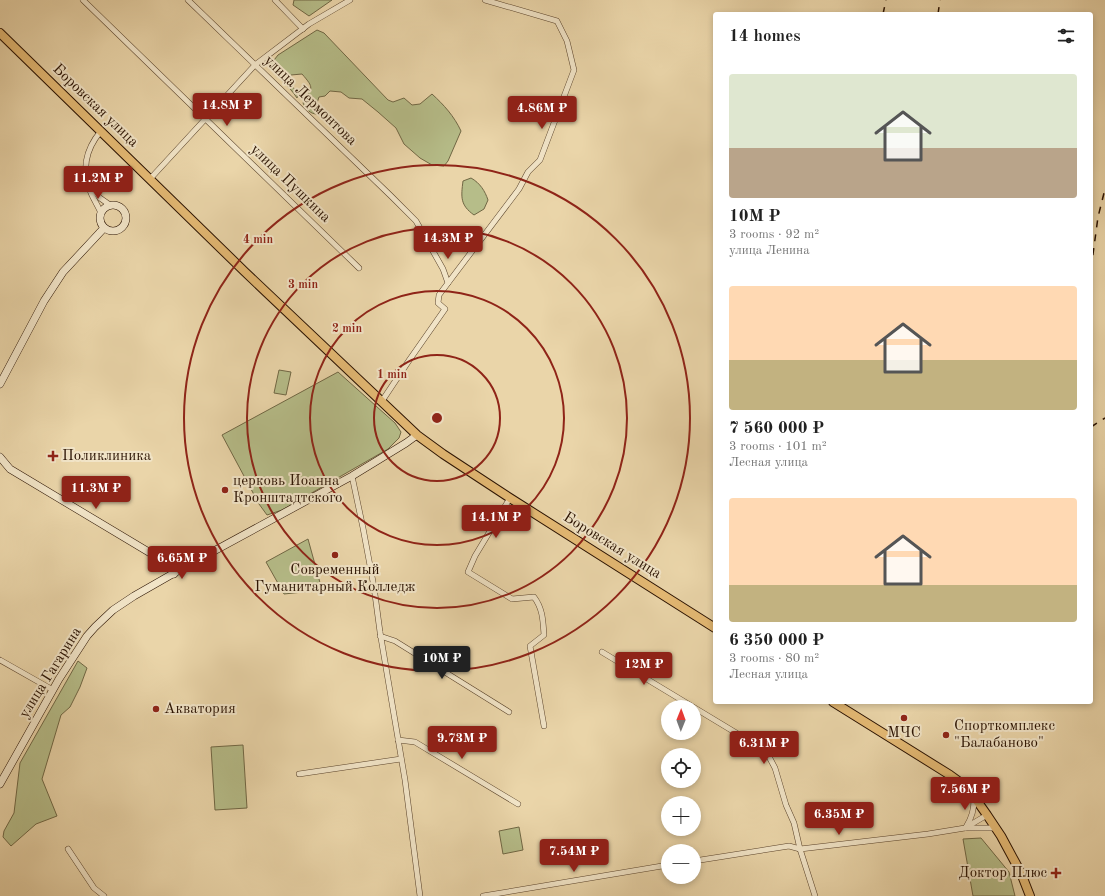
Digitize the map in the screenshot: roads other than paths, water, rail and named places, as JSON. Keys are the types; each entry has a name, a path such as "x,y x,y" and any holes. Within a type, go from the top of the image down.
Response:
{"main road":[{"name":"Боровская улица","path":"0,33 245,272 417,435 510,498 713,627"},
{"path":"836,704 950,775 968,788 996,828 1022,873 1030,896"}],"street":[{"name":"улица Пушкина","path":"83,0 359,268"},
{"name":"улица Лермонтова","path":"188,0 416,221 443,269 448,283"},
{"path":"276,0 303,29"},
{"path":"150,179 255,65 320,17 350,0"},
{"path":"382,401 445,309 438,303 439,295 519,189 528,172 540,160 574,70 567,42 557,21 485,0"},
{"path":"101,131 91,146 86,158 86,181 101,213"},
{"path":"86,181 100,198 110,205 120,206 125,210 127,217 126,223 122,228 116,231 110,231 104,228 100,222 101,213 104,208 110,205"},
{"path":"0,384 44,301 63,272 104,228"},
{"name":"улица Гагарина","path":"0,784 53,690 87,636 95,627 124,602 352,476 417,435"},
{"path":"0,457 10,469 162,560 169,566 174,574"},
{"path":"352,476 371,568 380,636 401,758 420,896"},
{"path":"510,498 475,556 468,572 512,599 534,597 540,605 544,635 530,646 544,726"},
{"path":"380,636 395,641 509,712"},
{"path":"602,652 766,751 775,768 786,805 794,823 800,849 815,896"},
{"path":"0,660 53,690"},
{"path":"398,740 415,742 518,804"},
{"path":"299,774 401,758"},
{"path":"965,828 972,817 974,810 974,796"},
{"path":"965,828 987,815"},
{"path":"701,860 789,846 800,849 928,834 965,828 996,828"},
{"path":"68,849 94,888 104,896"},
{"path":"483,896 661,866"},
{"path":"523,890 525,896"}],"railway":[{"path":"883,12 886,0"},
{"path":"938,12 940,0"},
{"path":"1093,254 1098,217 1105,189"},
{"path":"1093,426 1105,418"}],"place":[{"name":"Поликлиника","path":"53,456"},
{"name":"церковь Иоанна Кронштадтского","path":"225,490"},
{"name":"Современный Гуманитарный Колледж","path":"335,555"},
{"name":"Акватория","path":"156,709"},
{"name":"МЧС","path":"904,718"},
{"name":"Спорткомплекс \"Балабаново\"","path":"946,735"},
{"name":"Доктор Плюс","path":"1056,873"}]}
